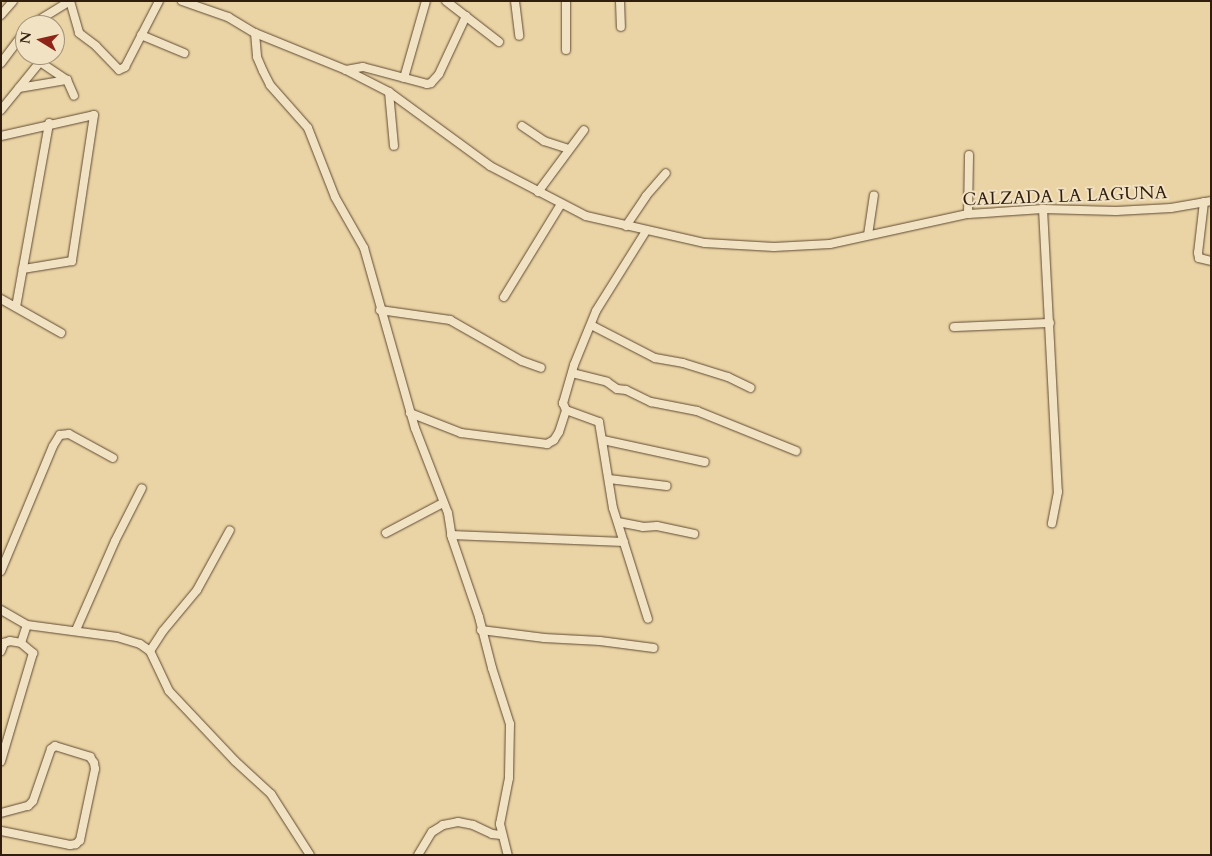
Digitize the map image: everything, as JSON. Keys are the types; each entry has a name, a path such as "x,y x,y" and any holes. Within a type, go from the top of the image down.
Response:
{"street":[{"path":"1,15 13,1"},
{"path":"48,15 70,1 79,34 96,46 119,70 125,67 159,1"},
{"name":"CALZADA LA LAGUNA","path":"182,1 228,17 255,33 346,70 389,92 490,166 586,216 705,243 774,247 830,244 968,214 1043,209 1116,211 1171,208 1207,202"},
{"path":"404,78 426,1"},
{"path":"446,1 499,42"},
{"path":"515,1 519,36"},
{"path":"566,1 566,50"},
{"path":"620,1 621,27"},
{"path":"346,70 363,67 427,84 434,81 466,16"},
{"path":"255,33 262,71 270,85 308,128 335,197 364,248 410,413 448,513 451,535 510,724 509,778 503,806 502,834 508,855"},
{"path":"141,35 184,53"},
{"path":"1,63 15,45"},
{"path":"1,110 40,62 67,80 74,96"},
{"path":"19,88 67,80"},
{"path":"389,92 394,146"},
{"path":"1,136 50,123 94,115 72,261 23,269"},
{"path":"16,307 50,123"},
{"path":"522,126 544,141 568,149"},
{"path":"538,192 568,149 584,130"},
{"path":"968,214 969,154"},
{"path":"626,226 646,196 666,173"},
{"path":"868,235 874,195"},
{"path":"1207,202 1198,253 1199,258 1211,260"},
{"path":"504,297 561,204"},
{"path":"1043,209 1058,492 1052,523"},
{"path":"410,413 461,433 547,444 554,440 559,432 566,410 563,403 572,373 596,311 646,231"},
{"path":"1,299 61,333"},
{"path":"380,310 450,320 522,361 541,368"},
{"path":"954,326 1050,323"},
{"path":"591,325 654,358 684,362 728,377 751,388"},
{"path":"572,373 607,382 617,389 626,390 643,399 698,411 796,451"},
{"path":"566,410 599,422 608,479 618,522 648,619"},
{"path":"1,571 53,446 60,436 68,434 113,458"},
{"path":"603,440 705,462"},
{"path":"608,479 667,486"},
{"path":"76,630 115,541 142,488"},
{"path":"386,532 443,502"},
{"path":"618,522 694,534"},
{"path":"150,651 163,631 197,590 230,530"},
{"path":"451,535 624,542"},
{"path":"1,610 27,625 76,630 117,637 140,644 150,651 169,691 234,761 272,794 310,855"},
{"path":"21,643 27,625"},
{"path":"481,630 654,648"},
{"path":"1,651 6,641 21,643 32,653 32,660 1,761"},
{"path":"1,813 28,806 33,801 51,749 55,746 90,757 94,763 95,769 80,840 76,844 70,845 1,831"},
{"path":"418,855 432,832 443,824 458,822 473,825 484,831 502,834"}]}
